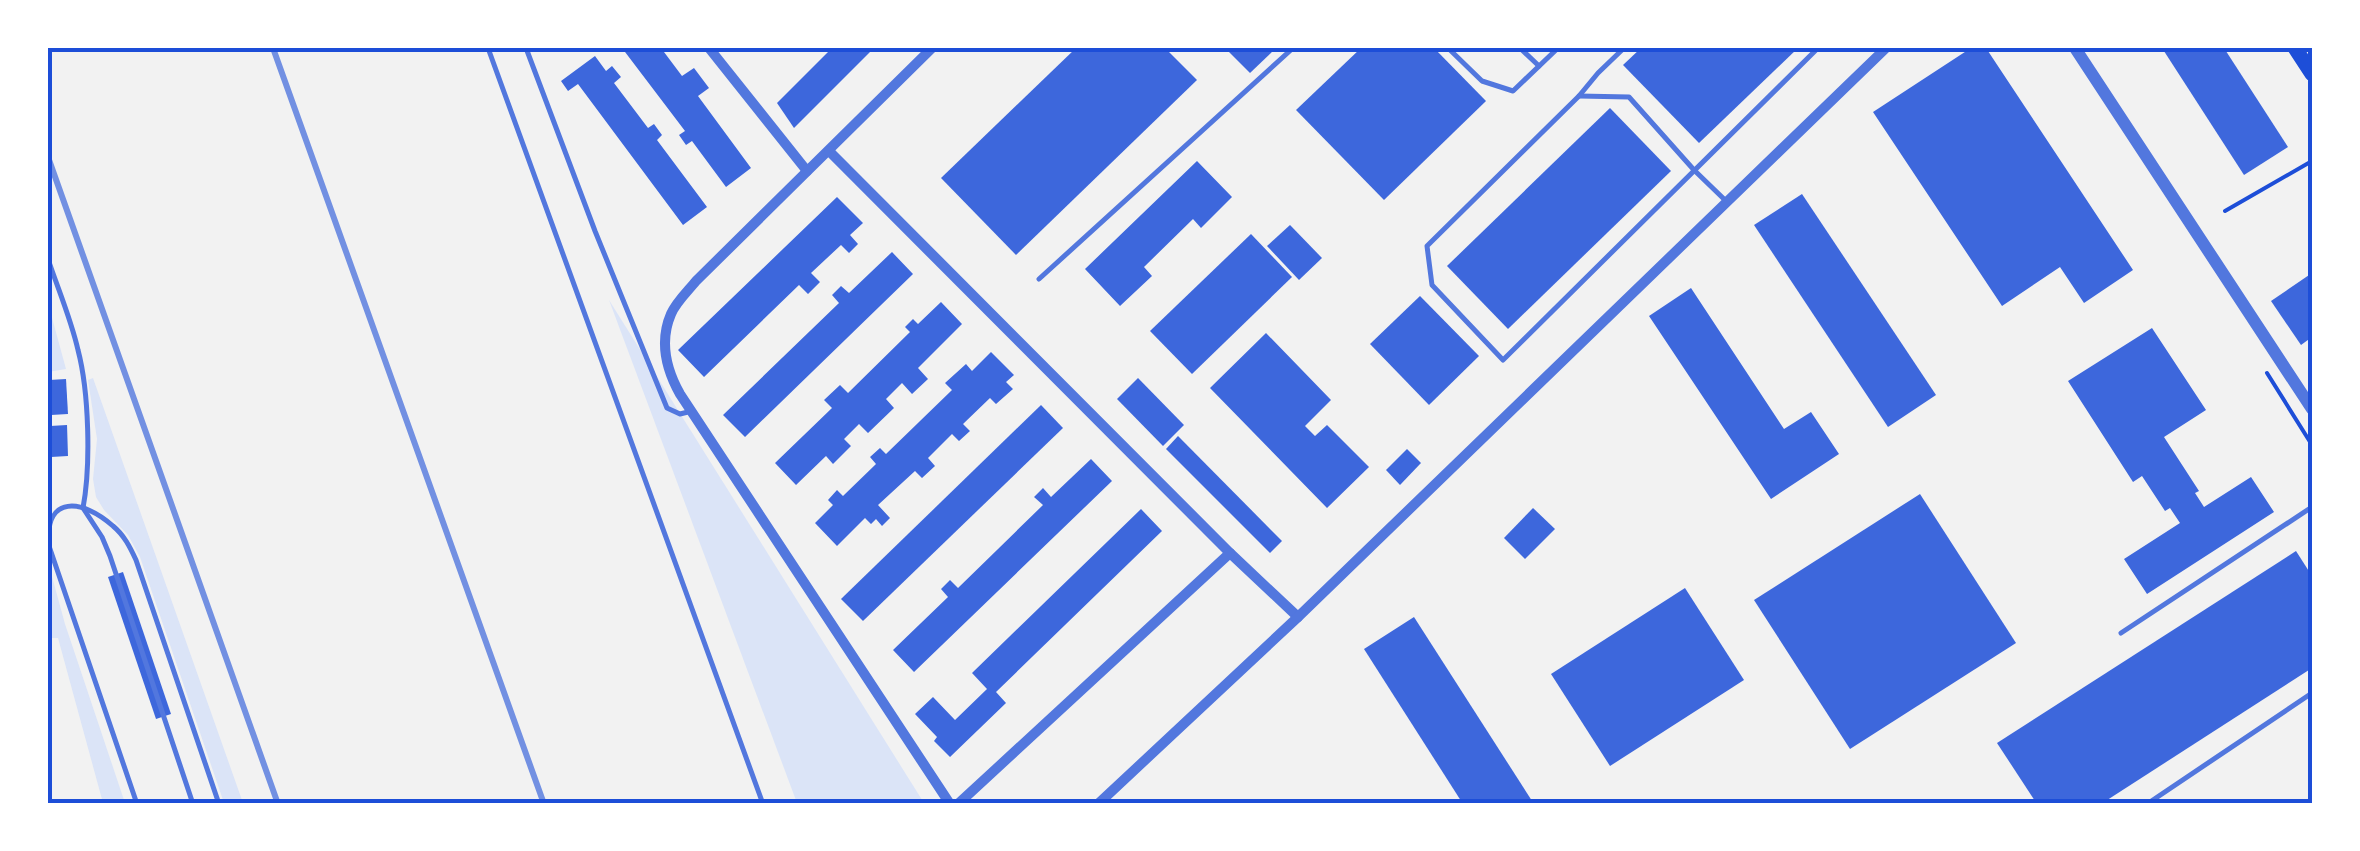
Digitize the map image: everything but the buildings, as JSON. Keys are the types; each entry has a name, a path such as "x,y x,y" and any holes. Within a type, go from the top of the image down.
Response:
{"main road":[{"path":"2295,48 2312,74"}],"street":[{"path":"708,48 806,171"},
{"path":"932,48 696,281 671,312 665,361 691,411 950,804"},
{"path":"1098,804 1298,617 1886,48"},
{"path":"2075,48 2312,410"},
{"path":"829,151 1298,617"},
{"path":"958,804 1230,553"}],"lane":[{"path":"488,48 763,804"},
{"path":"526,48 667,408 680,414 691,411"},
{"path":"1039,279 1293,48"},
{"path":"1448,48 1482,81 1514,91 1558,48"},
{"path":"1520,48 1539,66"},
{"path":"1624,48 1427,246 1432,284 1503,360 1818,48"},
{"path":"1579,96 1629,97 1727,202"},
{"path":"48,260 79,351 88,446 83,508 110,556 193,804"},
{"path":"137,804 49,546 51,516 70,506 97,514 126,540 219,804"},
{"path":"2121,633 2312,507"},
{"path":"2147,804 2312,693"}],"path":[{"path":"2225,210 2312,161"}],"shaded area":[{"path":"609,300 924,803 797,803"},
{"path":"48,303 66,369 48,372"},
{"path":"93,378 243,803 224,803 140,557 128,535 96,497 93,479 97,439 88,380"},
{"path":"48,562 125,803 103,803 58,638 48,638"}],"railway":[{"path":"273,48 544,804"},
{"path":"48,157 278,804"}]}
